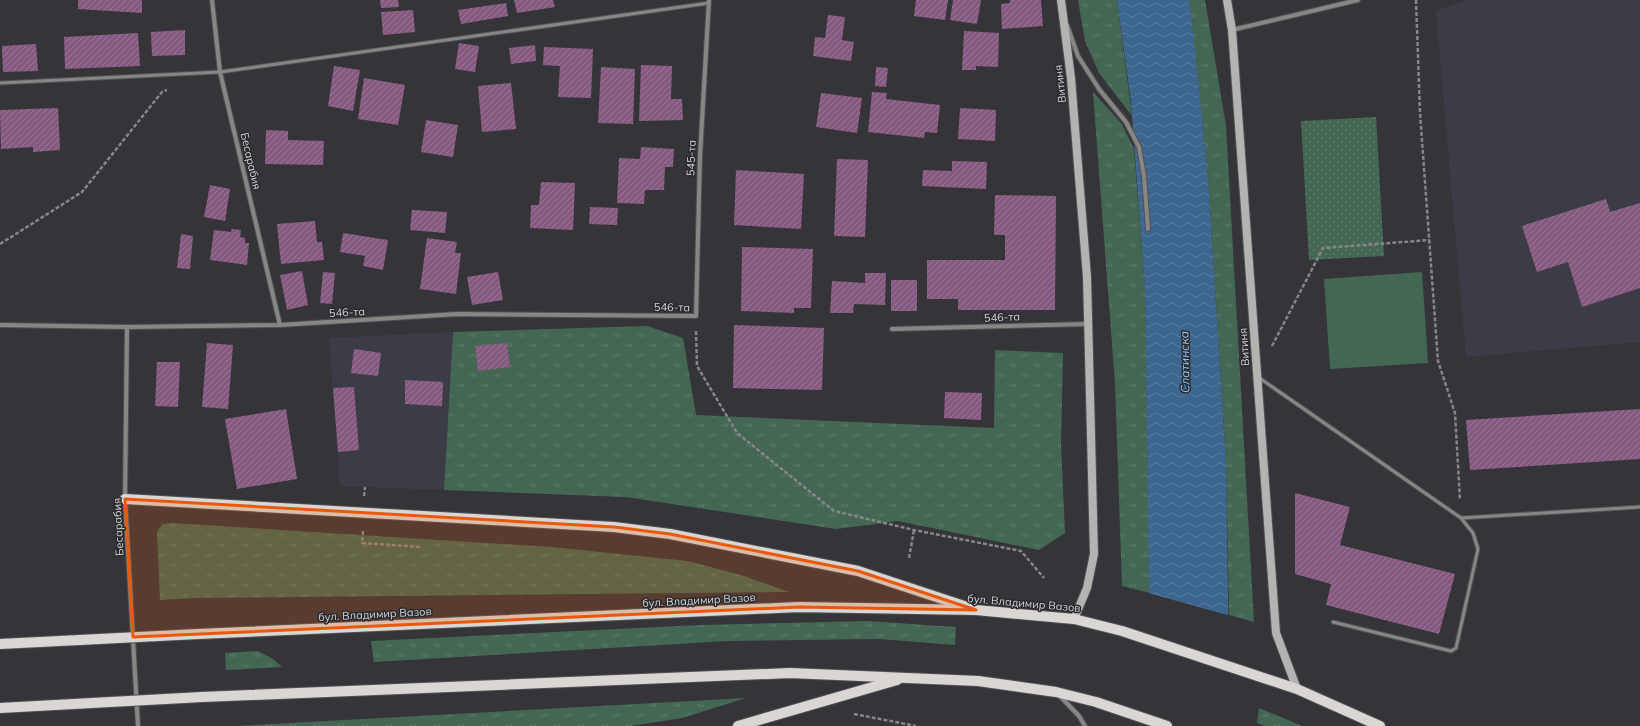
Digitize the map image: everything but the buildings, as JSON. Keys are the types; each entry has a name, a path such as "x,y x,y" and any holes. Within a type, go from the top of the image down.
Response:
{"main road":[{"path":"125,498 614,527 670,534 858,571 976,610"},
{"name":"бул. Владимир Вазов","path":"0,644 799,607 976,610 1074,619 1122,630 1297,690 1380,726"},
{"path":"0,708 790,673 978,681 1056,692 1122,710 1167,726"},
{"path":"738,726 904,678"}],"street":[{"name":"Бесарабия","path":"212,0 220,72 280,325"},
{"name":"Витиня","path":"1061,0 1072,94 1087,277 1094,554 1087,588 1074,619"},
{"name":"Витиня","path":"1227,0 1232,30 1276,633 1297,690"},
{"path":"1232,30 1358,0"},
{"name":"545-та","path":"696,316 700,156 709,2"},
{"path":"1062,11 1078,56 1099,89 1126,122 1139,147 1144,176 1148,229"},
{"name":"546-та","path":"0,325 127,327 280,325 458,314 696,316"},
{"name":"546-та","path":"892,329 1089,324"},
{"name":"Бесарабия","path":"127,327 125,498 138,726"},
{"path":"1056,692 1079,716 1085,726"}],"lane":[{"path":"0,83 220,72 709,2"},
{"path":"1257,376 1461,518 1473,533 1478,549 1456,648 1451,650 1333,622"},
{"path":"1461,518 1640,507"}],"path":[{"path":"1416,0 1420,113 1438,361 1455,413 1461,518"},
{"path":"0,244 82,192 162,92 169,90"},
{"path":"1272,348 1323,248 1430,240"},
{"path":"696,316 697,366 737,433 834,511 914,530 1021,551 1044,578"},
{"path":"364,498 365,487"},
{"path":"363,530 362,542 421,547"},
{"path":"910,558 914,530"},
{"path":"854,714 916,726"}],"highlighted area":[{"path":"125,499 614,527 670,534 858,571 976,610 799,607 133,637"}],"shaded area":[{"path":"1468,0 1640,0 1640,342 1466,357 1436,11"},
{"path":"453,332 444,490 340,486 329,338"}],"green space":[{"path":"1078,0 1117,0 1132,116 1099,73 1085,41"},
{"path":"1189,0 1205,0 1226,126 1254,622 1229,615 1226,462 1208,177"},
{"path":"1093,92 1122,124 1134,149 1145,289 1150,593 1122,586 1115,384"},
{"path":"1376,117 1384,256 1309,260 1301,121"},
{"path":"1422,272 1428,363 1330,369 1324,279"},
{"path":"647,326 683,338 696,415 994,428 995,350 1063,353 1061,443 1065,533 1039,550 898,521 836,529 626,497 444,490 453,332"},
{"path":"173,523 551,547 688,561 741,575 789,592 196,598 160,600 157,532 162,524"},
{"path":"867,621 956,627 955,645 880,639 728,641 374,662 371,641 700,625"},
{"path":"258,651 273,659 282,667 226,670 225,653"},
{"path":"746,698 682,718 631,726 237,726"},
{"path":"1259,708 1302,726 1265,726 1257,723"}],"water":[{"name":"Слатинска","path":"1117,0 1189,0 1191,12 1208,177 1226,462 1230,726 1151,726 1145,289 1131,102"}],"pier":[{"path":"1148,593 1231,616 1232,726 1149,726"}]}
